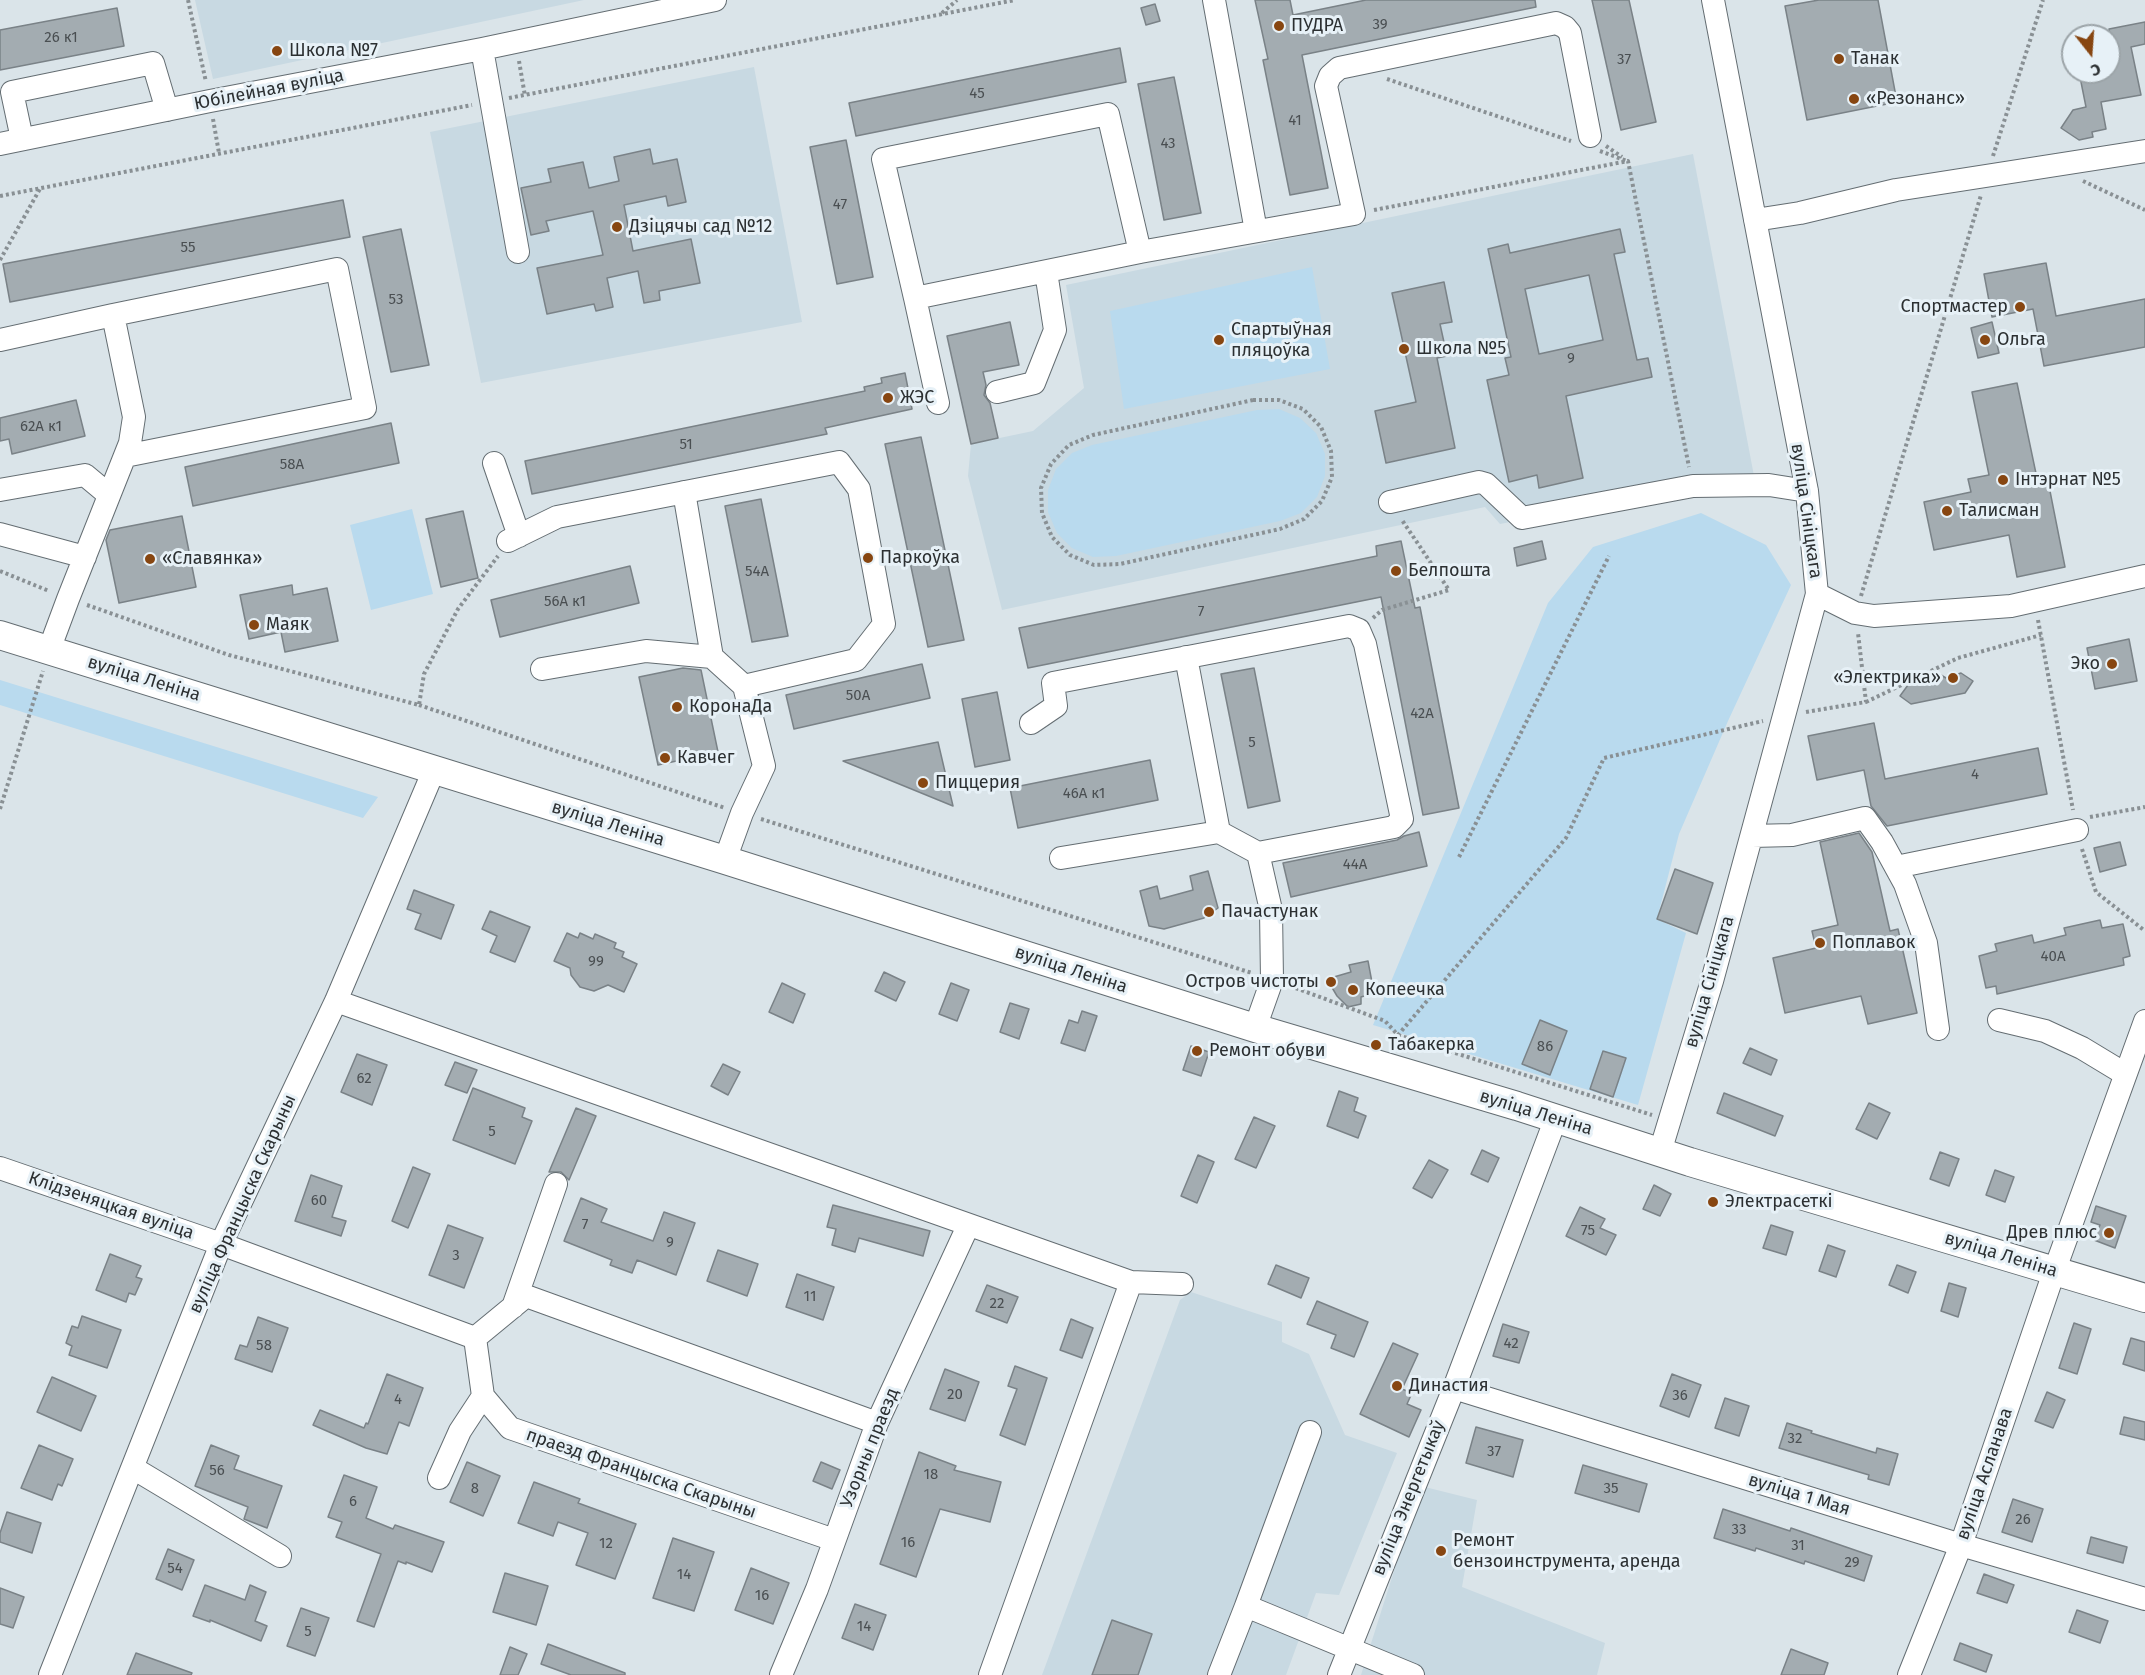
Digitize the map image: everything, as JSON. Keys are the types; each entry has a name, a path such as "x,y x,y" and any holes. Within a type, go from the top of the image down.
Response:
{"main road":[{"name":"вуліца Леніна","path":"0,635 725,860 1255,1028 2145,1298"}],"street":[{"name":"Юбілейная вуліца","path":"11,141 715,0"},
{"path":"1214,0 1256,231"},
{"name":"вуліца Сініцкага","path":"1660,1152 1712,981 1817,594 1807,491 1713,0"},
{"path":"915,298 1140,252 1354,214 1326,86 1330,76 1339,68 1556,23 1565,27 1570,33 1586,143"},
{"path":"482,48 518,252"},
{"path":"11,141 12,92 153,63 167,110"},
{"path":"938,403 883,159 1108,114 1140,252"},
{"path":"1755,220 1800,213 1896,190 2145,150"},
{"path":"0,340 337,269 365,408 125,456"},
{"path":"998,392 1034,383 1043,362 1055,330 1046,272"},
{"path":"49,650 130,443 134,417 113,315"},
{"path":"494,463 514,539 557,517 839,462 859,489 884,624 856,660 744,686"},
{"path":"0,490 85,475 109,495"},
{"path":"1390,502 1479,482 1486,484 1522,518 1693,486 1769,485 1807,491"},
{"path":"684,492 712,657"},
{"path":"0,534 85,557"},
{"path":"1817,594 1856,613 1874,616 2011,606 2145,576"},
{"path":"1031,723 1056,706 1053,683 1349,626 1359,630 1365,644 1402,811 1402,819 1394,827 1258,854 1219,832 1061,858"},
{"path":"542,669 646,651 712,657 744,686 764,766 742,813 725,860"},
{"path":"1186,657 1219,832"},
{"name":"вуліца Францыска Скарыны","path":"50,1675 221,1244 336,1000 434,770"},
{"path":"1752,836 1792,835 1865,818 1882,842 1905,884 1926,943 1938,1029"},
{"path":"1896,867 2076,825"},
{"path":"1255,1028 1272,980 1270,910 1258,854"},
{"path":"336,1000 1131,1282 1182,1284"},
{"path":"1999,1020 2045,1031 2082,1048 2125,1074"},
{"name":"вуліца Асланава","path":"1909,1675 1961,1545 2054,1272 2145,1021"},
{"name":"вуліца Энергетыкаў","path":"1339,1675 1454,1388 1556,1118"},
{"name":"Клідзеняцкая вуліца","path":"0,1168 221,1244"},
{"path":"513,1307 556,1184"},
{"name":"Узорны праезд","path":"781,1675 817,1589 877,1423 968,1226"},
{"path":"221,1244 475,1338"},
{"path":"990,1675 1131,1282"},
{"path":"475,1338 526,1296 877,1423"},
{"path":"439,1478 460,1431 483,1396 475,1338"},
{"name":"вуліца 1 Мая","path":"1454,1388 1961,1545 2145,1599"},
{"name":"праезд Францыска Скарыны","path":"483,1396 510,1428 834,1540"},
{"path":"1220,1675 1310,1431"},
{"path":"133,1468 280,1556"},
{"path":"1246,1606 1413,1675"}],"path":[{"path":"188,0 219,153"},
{"path":"941,14 957,0"},
{"path":"1866,702 1856,613 1987,175 2043,0"},
{"path":"1377,76 1586,143 1628,161"},
{"path":"1586,143 1628,161"},
{"path":"1354,214 1628,161"},
{"path":"1628,161 1693,486"},
{"path":"2081,180 2145,210"},
{"path":"0,260 42,187"},
{"path":"1253,400 1278,400 1303,409 1321,427 1331,451 1332,477 1322,501 1304,519 1280,529 1120,564 1094,565 1070,555 1052,537 1041,513 1041,488 1051,464 1069,445 1093,435 1253,400"},
{"path":"1359,630 1382,610 1449,590 1390,502"},
{"path":"419,705 424,674 458,609 514,539"},
{"path":"1459,857 1609,556"},
{"path":"0,571 68,599 230,655 419,705 742,813 1272,980 1385,1021 1398,1035 1670,1120"},
{"path":"2035,601 2076,825 2097,892 2145,931"},
{"path":"1398,1035 1566,838 1604,758 1783,716 1866,702 1958,658 2041,635"},
{"path":"0,809 49,650"},
{"path":"2076,825 2145,807"}],"shaded area":[{"name":"Школа №7","path":"195,0 584,0 213,79"},
{"name":"Дзіцячы сад №12","path":"754,67 802,322 481,383 430,132"},
{"name":"Школа №5","path":"1693,154 1754,476 1500,524 1485,507 1002,610 968,476 971,444 1033,431 1084,388 1066,285"},
{"name":"Спартыўная пляцоўка","path":"1312,267 1330,369 1124,409 1110,311"},
{"path":"1279,409 1300,418 1316,433 1325,454 1325,476 1317,497 1301,513 1280,521 1116,556 1093,557 1072,548 1057,533 1048,512 1048,490 1056,469 1072,453 1092,445 1257,410"},
{"path":"412,509 433,594 371,610 350,525"},
{"path":"1701,513 1766,545 1791,585 1679,834 1657,919 1686,933 1638,1105 1373,1025 1548,603 1593,547"},
{"path":"0,680 378,797 363,818 0,705"},
{"path":"1191,1292 1282,1322 1282,1342 1309,1354 1345,1435 1397,1453 1339,1595 1316,1593 1286,1675 1042,1675 1180,1300"},
{"path":"1421,1486 1477,1500 1462,1587 1605,1643 1597,1675 1361,1675"}],"building":[{"path":"1255,0 1290,0 1293,15 1366,0 1535,0 1536,7 1302,55 1328,188 1290,195 1263,60 1268,59"},
{"path":"1592,0 1629,0 1656,122 1621,130"},
{"path":"1819,0 1878,0 1897,102 1807,120 1785,6"},
{"path":"1155,4 1160,21 1146,25 1141,8"},
{"path":"117,8 124,46 0,70 0,30"},
{"path":"2145,22 2145,44 2131,47 2141,95 2101,102 2106,129 2092,132 2093,137 2079,140 2061,128 2073,110 2086,107 2081,84 2121,84 2121,27"},
{"path":"1120,48 1126,82 856,136 849,103"},
{"path":"1174,77 1201,213 1164,220 1138,84"},
{"path":"846,140 873,277 837,284 810,147"},
{"name":"Дзіцячы сад №12","path":"650,149 653,164 677,159 686,202 668,206 666,196 624,205 633,251 691,239 700,283 659,291 660,300 644,303 638,271 607,278 613,307 596,311 594,304 547,314 537,268 603,255 593,211 546,221 549,231 531,235 521,188 551,182 548,169 583,162 589,188 619,181 614,157"},
{"path":"343,200 350,237 10,302 3,264"},
{"path":"401,229 429,365 391,372 363,237"},
{"path":"1620,229 1625,252 1614,254 1637,360 1648,358 1652,377 1566,396 1583,478 1539,488 1537,475 1509,482 1487,380 1509,375 1505,358 1511,357 1488,249 1508,244 1510,253","holes":["1589,275 1603,340 1539,354 1525,289"]},
{"path":"2046,263 2056,316 2145,299 2145,347 2044,366 2033,309 1992,317 1984,274"},
{"path":"1444,282 1452,322 1440,324 1447,356 1437,358 1455,448 1386,463 1375,411 1416,402 1392,293"},
{"path":"1010,322 1019,365 983,372 986,385 984,395 990,403 998,438 971,444 947,336"},
{"name":"Ольга","path":"1992,322 1999,353 1978,358 1971,328"},
{"path":"905,373 912,409 825,428 827,434 532,494 525,461 865,391 864,387 882,383 881,378"},
{"name":"Інтэрнат №5","path":"2017,383 2038,483 2048,481 2065,567 2017,577 2009,535 1934,550 1924,502 1971,492 1968,479 1989,475 1972,392"},
{"path":"76,400 85,436 12,454 9,439 0,441 0,418"},
{"path":"391,423 399,463 193,506 185,467"},
{"path":"921,437 964,640 928,647 885,444"},
{"path":"761,499 788,636 752,642 725,506"},
{"path":"463,511 478,578 441,587 426,519"},
{"name":"«Славянка»","path":"182,516 196,587 119,603 106,540 110,530"},
{"path":"1401,541 1415,608 1420,607 1459,808 1423,815 1381,597 1028,668 1019,628 1377,556 1376,546"},
{"path":"1542,541 1546,559 1517,566 1514,548"},
{"path":"630,566 639,603 500,637 491,600"},
{"path":"292,585 293,595 327,588 338,641 285,652 281,632 249,639 240,595"},
{"name":"Эко","path":"2129,639 2137,681 2095,689 2087,648"},
{"path":"922,664 930,698 794,729 786,695"},
{"name":"КоронаДа","path":"683,668 701,670 718,752 658,765 639,677"},
{"path":"1254,668 1280,801 1248,808 1221,674"},
{"path":"1961,673 1973,681 1965,693 1911,704 1900,696 1908,685 1932,681 1934,677 1941,675 1946,678"},
{"path":"997,692 1010,760 975,767 962,699"},
{"path":"1874,723 1885,779 2038,748 2047,794 1887,826 1871,806 1864,770 1817,780 1808,736"},
{"name":"Пиццерия","path":"938,742 953,806 843,761"},
{"path":"1150,760 1158,800 1018,828 1010,788"},
{"path":"1419,832 1427,866 1291,897 1283,863 1397,840"},
{"path":"1859,833 1872,852 1890,931 1898,929 1917,1013 1868,1024 1861,996 1785,1013 1773,958 1816,948 1812,931 1838,925 1820,842"},
{"path":"2120,842 2126,865 2100,872 2094,848"},
{"path":"1675,869 1713,883 1697,934 1657,919"},
{"path":"1208,871 1218,908 1204,918 1164,929 1149,926 1140,891 1157,886 1160,899 1193,890 1190,876"},
{"path":"414,890 454,905 441,939 415,929 421,914 407,909"},
{"path":"490,911 530,927 515,962 490,952 497,936 482,929"},
{"path":"2100,920 2102,928 2123,924 2130,956 2123,958 2124,965 1997,994 1996,986 1986,988 1979,956 1997,951 1995,944 2032,935 2034,943 2066,935 2064,928"},
{"path":"567,933 578,938 580,933 593,939 595,934 616,943 614,948 624,952 622,957 637,964 624,992 608,985 594,991 580,987 571,975 570,968 554,961"},
{"path":"1368,961 1374,993 1361,997 1361,1004 1348,1007 1337,996 1327,979 1351,972 1349,965"},
{"path":"884,972 905,982 896,1001 875,991"},
{"path":"782,983 805,994 793,1023 769,1012"},
{"path":"951,983 969,990 957,1021 939,1014"},
{"path":"1010,1003 1029,1009 1019,1039 1000,1032"},
{"path":"1082,1011 1097,1016 1085,1051 1061,1043 1069,1020 1078,1023"},
{"path":"1540,1020 1567,1031 1550,1075 1522,1064"},
{"path":"1191,1046 1209,1052 1201,1076 1183,1070"},
{"path":"1750,1048 1777,1060 1771,1075 1743,1063"},
{"path":"1603,1051 1626,1058 1613,1097 1590,1089"},
{"path":"357,1054 387,1065 372,1105 341,1092"},
{"path":"455,1062 477,1070 467,1093 445,1085"},
{"path":"723,1064 740,1072 728,1095 711,1086"},
{"path":"473,1088 525,1108 522,1117 532,1121 515,1164 453,1140"},
{"path":"1339,1091 1358,1098 1354,1111 1366,1116 1358,1138 1327,1126"},
{"path":"1724,1093 1783,1116 1775,1136 1717,1113"},
{"path":"1869,1103 1890,1113 1877,1139 1856,1129"},
{"path":"576,1108 596,1116 569,1180 561,1172 549,1172"},
{"path":"1254,1117 1275,1126 1256,1168 1235,1159"},
{"path":"1482,1150 1499,1158 1488,1182 1471,1174"},
{"path":"1940,1152 1959,1159 1949,1186 1930,1179"},
{"path":"1198,1155 1214,1162 1197,1203 1181,1196"},
{"path":"1429,1160 1448,1170 1432,1198 1413,1188"},
{"path":"413,1167 430,1174 408,1228 392,1221"},
{"path":"1995,1170 2014,1177 2005,1202 1986,1195"},
{"path":"311,1175 342,1186 332,1217 346,1221 341,1236 295,1221"},
{"path":"1654,1185 1671,1194 1660,1216 1643,1209"},
{"path":"581,1198 607,1209 601,1222 653,1241 664,1212 695,1223 676,1275 637,1260 632,1273 610,1265 612,1260 564,1241"},
{"path":"833,1205 930,1231 923,1256 859,1238 855,1252 832,1245 836,1229 827,1227"},
{"name":"Древ плюс","path":"2096,1206 2126,1216 2115,1248 2094,1240 2100,1225 2091,1222"},
{"path":"1580,1207 1605,1219 1600,1228 1616,1235 1606,1255 1566,1236"},
{"path":"448,1225 483,1238 464,1288 429,1275"},
{"path":"1771,1225 1793,1232 1786,1255 1763,1248"},
{"path":"1828,1245 1845,1251 1836,1277 1819,1271"},
{"path":"718,1250 758,1264 747,1296 707,1281"},
{"path":"110,1254 141,1266 136,1277 142,1279 135,1295 129,1293 126,1302 96,1290"},
{"path":"1276,1265 1309,1278 1301,1298 1268,1284"},
{"path":"1897,1265 1916,1272 1908,1293 1889,1285"},
{"path":"797,1274 834,1287 823,1320 786,1307"},
{"path":"1949,1283 1966,1288 1958,1317 1941,1311"},
{"path":"987,1285 1018,1297 1007,1323 976,1311"},
{"path":"1317,1301 1368,1322 1354,1357 1331,1348 1336,1335 1307,1324"},
{"path":"82,1316 121,1330 107,1368 69,1355 72,1346 66,1343 72,1326 78,1328"},
{"path":"258,1317 288,1328 272,1372 235,1359 240,1345 247,1347"},
{"path":"1071,1319 1093,1328 1082,1358 1060,1350"},
{"path":"2074,1323 2091,1329 2077,1374 2059,1368"},
{"path":"1503,1324 1529,1332 1519,1363 1493,1356"},
{"path":"2131,1338 2145,1342 2145,1371 2123,1364"},
{"path":"1393,1343 1418,1354 1402,1389 1412,1393 1407,1404 1421,1410 1409,1437 1360,1414"},
{"path":"1015,1366 1047,1378 1025,1445 1000,1435 1017,1389 1008,1386"},
{"path":"945,1369 979,1382 965,1421 930,1409"},
{"path":"387,1374 423,1388 409,1426 399,1422 387,1454 366,1448 313,1425 320,1410 364,1428 366,1423 368,1424"},
{"path":"1672,1374 1701,1385 1689,1417 1660,1406"},
{"path":"52,1377 96,1396 81,1431 37,1412"},
{"path":"2047,1392 2065,1400 2053,1428 2035,1421"},
{"path":"1725,1398 1749,1406 1739,1436 1715,1428"},
{"path":"2124,1417 2145,1422 2145,1440 2120,1434"},
{"path":"1787,1423 1812,1431 1811,1433 1876,1453 1877,1448 1898,1454 1889,1485 1868,1479 1869,1475 1779,1448"},
{"path":"1476,1427 1523,1440 1513,1477 1466,1463"},
{"path":"39,1445 73,1459 62,1486 58,1484 52,1500 21,1488"},
{"path":"211,1445 239,1456 234,1469 282,1486 267,1528 244,1519 248,1507 195,1486"},
{"path":"919,1452 956,1466 954,1470 1001,1482 990,1522 940,1509 916,1577 880,1564"},
{"path":"467,1462 500,1476 483,1516 450,1502"},
{"path":"821,1462 840,1470 832,1489 813,1481"},
{"path":"1583,1465 1647,1484 1639,1512 1575,1493"},
{"path":"344,1475 377,1487 366,1518 393,1529 395,1525 444,1542 432,1572 398,1561 374,1627 357,1621 381,1554 336,1537 342,1522 328,1517"},
{"path":"534,1482 580,1499 578,1503 636,1524 615,1579 576,1565 588,1533 558,1522 553,1536 518,1523"},
{"path":"2013,1499 2043,1509 2032,1542 2002,1532"},
{"path":"1723,1509 1790,1531 1791,1528 1872,1556 1864,1581 1805,1561 1804,1564 1756,1548 1755,1551 1714,1538"},
{"path":"7,1512 41,1523 32,1553 0,1542 0,1533"},
{"path":"2091,1537 2127,1547 2123,1563 2087,1553"},
{"path":"673,1538 714,1552 694,1611 653,1598"},
{"path":"168,1549 194,1560 182,1590 156,1579"},
{"path":"751,1568 789,1583 773,1624 735,1610"},
{"path":"505,1573 548,1586 536,1625 493,1612"},
{"path":"1984,1574 2014,1585 2007,1603 1977,1593"},
{"path":"205,1585 245,1600 250,1585 266,1592 255,1621 267,1626 261,1641 210,1620 210,1622 193,1616"},
{"path":"0,1588 24,1597 13,1628 0,1624"},
{"path":"855,1604 886,1615 873,1650 842,1638"},
{"path":"301,1608 329,1618 315,1656 287,1646"},
{"path":"2077,1610 2108,1621 2100,1643 2069,1632"},
{"path":"1112,1620 1152,1634 1138,1675 1092,1675"},
{"path":"1960,1643 1992,1655 1986,1672 1954,1660"},
{"path":"548,1644 625,1673 625,1675 571,1675 541,1664"},
{"path":"510,1647 527,1654 518,1675 500,1675"},
{"path":"1791,1649 1828,1663 1824,1675 1781,1675"},
{"path":"136,1653 192,1673 191,1675 127,1675"}],"place":[{"name":"ПУДРА","path":"1279,26"},
{"name":"Школа №7","path":"277,51"},
{"name":"Танак","path":"1839,59"},
{"name":"«Резонанс»","path":"1854,99"},
{"name":"Дзіцячы сад №12","path":"617,227"},
{"name":"Спортмастер","path":"2020,307"},
{"name":"Спартыўная пляцоўка","path":"1219,340"},
{"name":"Ольга","path":"1985,340"},
{"name":"Школа №5","path":"1404,349"},
{"name":"ЖЭС","path":"888,398"},
{"name":"Інтэрнат №5","path":"2003,480"},
{"name":"Талисман","path":"1947,511"},
{"name":"Паркоўка","path":"868,558"},
{"name":"«Славянка»","path":"150,559"},
{"name":"Белпошта","path":"1396,571"},
{"name":"Маяк","path":"254,625"},
{"name":"Эко","path":"2112,664"},
{"name":"«Электрика»","path":"1953,678"},
{"name":"КоронаДа","path":"677,707"},
{"name":"Кавчег","path":"665,758"},
{"name":"Пиццерия","path":"923,783"},
{"name":"Пачастунак","path":"1209,912"},
{"name":"Поплавок","path":"1820,943"},
{"name":"Остров чистоты","path":"1331,982"},
{"name":"Копеечка","path":"1353,990"},
{"name":"Табакерка","path":"1376,1045"},
{"name":"Ремонт обуви","path":"1197,1051"},
{"name":"Электрасеткі","path":"1713,1202"},
{"name":"Древ плюс","path":"2109,1233"},
{"name":"Династия","path":"1397,1386"},
{"name":"Ремонт бензоинструмента, аренда","path":"1441,1551"}]}
